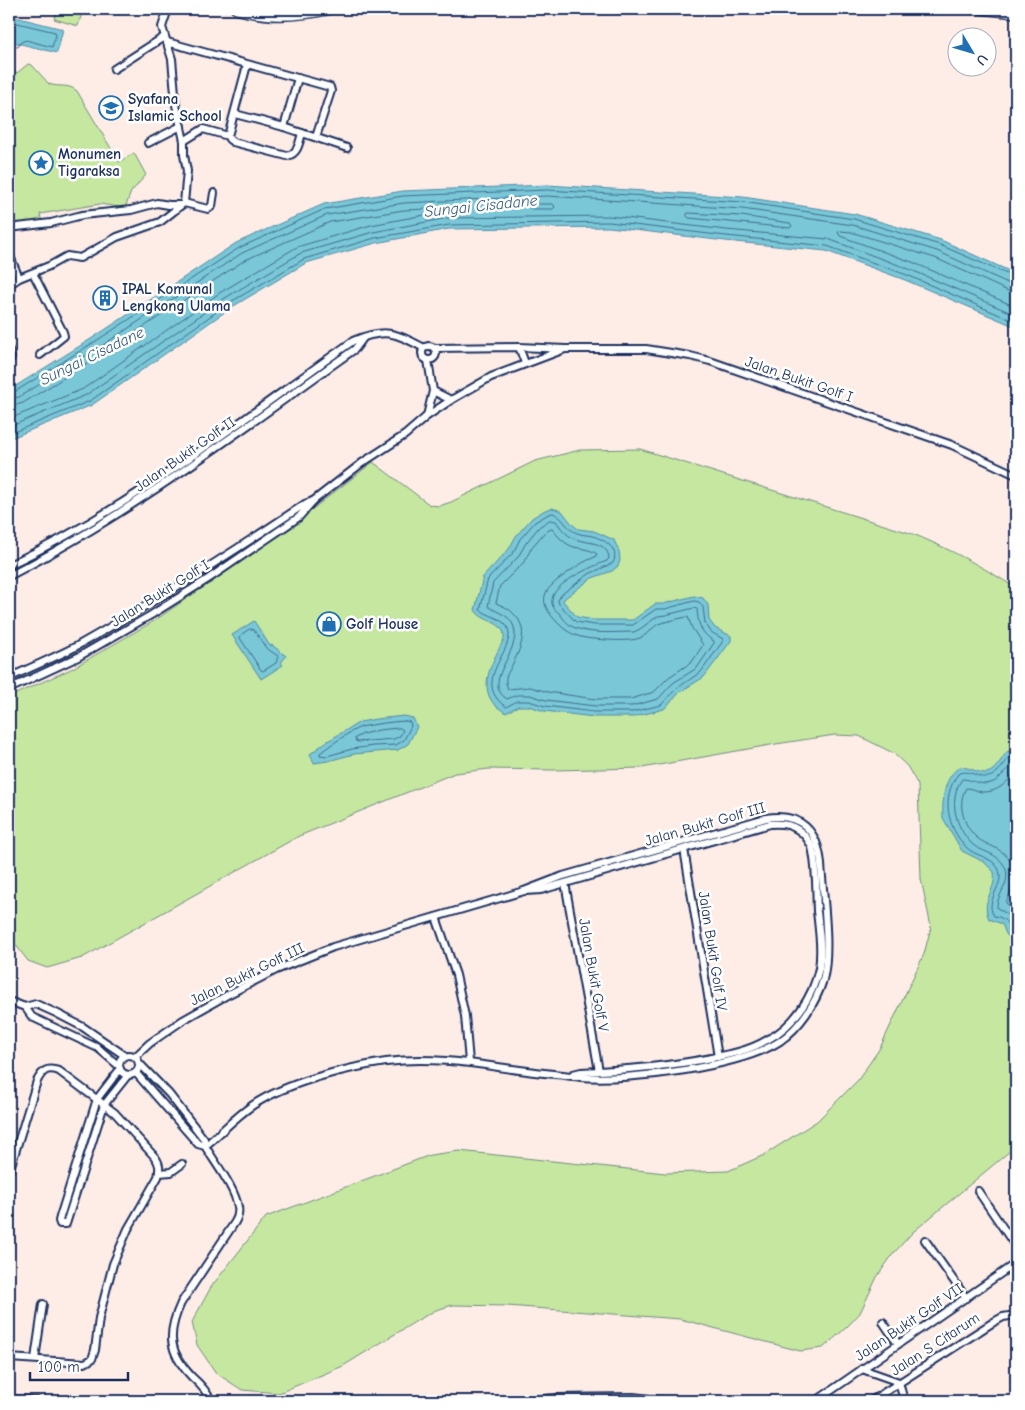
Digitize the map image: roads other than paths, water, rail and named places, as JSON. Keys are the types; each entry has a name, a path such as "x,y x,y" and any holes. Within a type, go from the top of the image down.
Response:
{"main road":[{"path":"236,9 245,12 280,15 313,13 331,9"},
{"path":"981,9 1016,13"}],"street":[{"path":"9,285 19,278 67,256 80,258 117,237 160,222 183,202 187,171 184,141 176,105 172,59 163,23 168,9"},
{"path":"114,69 166,39 247,65 330,87 331,91 316,137"},
{"path":"228,136 247,65"},
{"path":"284,127 298,78"},
{"path":"235,114 284,127 347,148"},
{"path":"148,143 181,126"},
{"path":"184,141 203,129 228,136 232,142 287,156 294,154 296,151 302,133"},
{"path":"9,228 51,223 82,215 131,210 157,203 169,206 183,202 205,209 212,206 214,195"},
{"path":"9,254 19,278"},
{"path":"33,273 64,336 40,355"},
{"name":"Jalan Bukit Golf II","path":"9,565 59,540 146,488 352,341 388,332 424,348"},
{"name":"Jalan Bukit Golf II","path":"9,576 107,522 150,494 355,349 364,337"},
{"path":"427,416 433,391 428,360 422,354 424,348 430,346 434,348 435,352 434,357 428,360"},
{"path":"519,347 525,363"},
{"name":"Jalan Bukit Golf I","path":"434,348 646,349 690,356 710,361 952,444 1016,475"},
{"name":"Jalan Bukit Golf I","path":"9,689 78,657 152,615 273,536 298,517 313,501 451,400 491,377 565,349"},
{"path":"9,350 11,358"},
{"path":"433,391 451,400"},
{"name":"Jalan Bukit Golf I","path":"9,678 73,648 146,606 204,571 305,504 313,501"},
{"name":"Jalan Bukit Golf III","path":"136,1056 150,1042 228,994 276,970 333,947 524,891 563,876 773,817 786,817 798,822 810,831 818,844 826,944 824,977 814,1002 800,1021 785,1037 765,1049 695,1068 627,1076 590,1077 506,1069 469,1062 424,1060 386,1062 310,1080 255,1104 233,1120 204,1146"},
{"name":"Jalan Bukit Golf III","path":"524,891 541,890 754,828 777,824 793,826 803,833 810,841 814,854 820,955 817,976 810,995 791,1022 776,1035 756,1046 718,1056 637,1070 581,1072 570,1075"},
{"name":"Jalan Bukit Golf IV","path":"684,849 718,1056"},
{"name":"Jalan Bukit Golf V","path":"564,883 599,1071"},
{"path":"436,917 456,975 465,1016 469,1062"},
{"path":"9,1001 25,1007 32,1017 98,1048 128,1075"},
{"path":"25,1007 36,1004 83,1027 124,1055 136,1056 140,1064 170,1094 204,1139 204,1146 232,1190 237,1202 238,1212 235,1222 181,1303 173,1325 171,1340 178,1360 205,1390 211,1401"},
{"path":"124,1055 119,1062 119,1068 97,1099 58,1221 60,1224 66,1224 104,1105 128,1075 136,1073 140,1064"},
{"path":"9,1172 37,1081 45,1069 59,1071 115,1113 158,1161 159,1173 128,1229 113,1264 98,1318 95,1350 92,1359 85,1363 9,1358"},
{"path":"136,1073 198,1144 204,1146"},
{"path":"159,1173 171,1172 182,1164"},
{"path":"74,1173 81,1175"},
{"path":"978,1191 1016,1246"},
{"path":"925,1240 966,1298"},
{"name":"Jalan Bukit Golf VII","path":"816,1401 1016,1263"},
{"path":"35,1359 43,1304"},
{"name":"Jalan S Citarum","path":"874,1399 992,1323 1003,1317 1016,1315"},
{"path":"883,1322 898,1344"},
{"path":"862,1369 899,1382 904,1401"},
{"path":"519,1401 556,1398 625,1397 667,1401"},
{"path":"874,1399 886,1401"},
{"path":"9,1400 37,1401"}],"water":[{"path":"11,16 63,29 57,53 9,41"},
{"name":"Sungai Cisadane","path":"547,185 743,197 855,214 941,240 1016,274 1016,327 905,280 826,251 609,227 449,229 376,243 306,263 232,307 92,405 9,439 9,388 14,387 94,337 236,243 324,204 403,191"},
{"path":"552,508 562,511 578,529 594,531 614,540 619,551 620,560 618,566 612,571 592,578 563,601 577,617 594,620 633,620 655,604 663,604 694,596 703,598 708,605 709,620 715,628 731,636 731,641 704,677 680,692 664,709 633,717 594,717 544,711 529,706 518,706 506,713 493,703 487,687 489,671 504,639 504,633 498,625 478,614 475,610 483,577 509,549 516,536 532,518"},
{"path":"254,621 270,646 272,645 286,656 281,663 283,665 261,679 232,635"},
{"path":"404,716 413,718 417,727 408,744 398,750 354,754 314,763 310,754 360,722"},
{"path":"1008,751 1016,753 1016,936 1010,938 1002,924 989,919 987,912 987,900 993,885 994,872 984,862 962,851 943,818 945,789 950,776 960,767 988,773 995,768"}],"place":[{"name":"Syafana Islamic School","path":"111,108"},
{"name":"Monumen Tigaraksa","path":"41,163"},
{"name":"IPAL Komunal Lengkong Ulama","path":"105,298"},
{"name":"Golf House","path":"329,624"}]}
